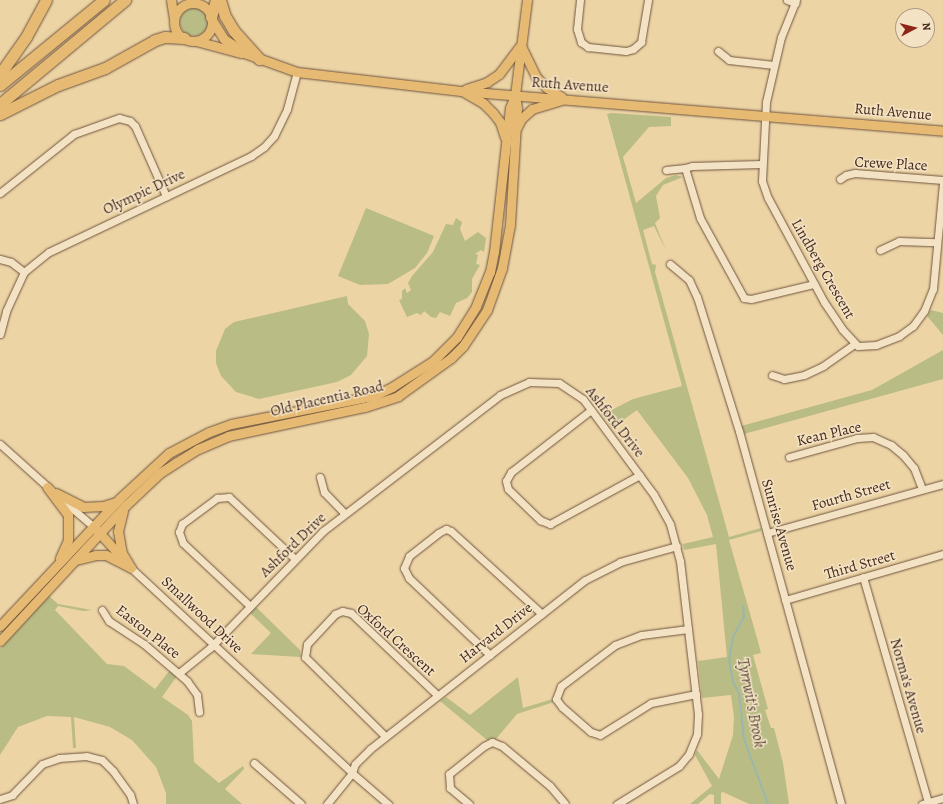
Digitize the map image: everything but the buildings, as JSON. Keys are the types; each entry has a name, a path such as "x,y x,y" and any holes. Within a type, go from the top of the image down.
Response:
{"highway":[{"path":"0,74 26,37 46,0"},
{"path":"0,85 104,0"},
{"path":"0,104 124,0"},
{"path":"212,19 216,0"},
{"path":"220,0 225,16 234,32 259,59"},
{"path":"0,114 58,85 106,68 155,40 166,37 189,39"}],"main road":[{"path":"171,0 175,29 189,39 247,54"},
{"path":"189,0 208,10 212,19 207,35 189,39"},
{"name":"Old Placentia Road","path":"0,641 75,561 123,502 169,453 208,432 231,424 373,396 392,388 433,361 457,337 476,306 490,272 498,229 510,108 515,95 527,0"},
{"path":"174,18 184,6 199,4"},
{"name":"Ruth Avenue","path":"212,19 224,39 247,54 297,72 461,91 764,114 943,131"},
{"path":"461,91 487,82 499,74 521,45 536,77 547,88 565,98"},
{"path":"461,91 483,103 498,118 506,142"},
{"name":"Old Placentia Road","path":"123,502 160,473 198,449 228,436 381,403 412,388 451,358 467,341 487,310 502,268 510,225 515,134 518,108 515,95"},
{"path":"515,134 521,119 529,111 565,98"},
{"path":"47,487 73,504 83,507 103,506 123,502 118,531 122,553 131,568"},
{"path":"47,487 68,515 68,540 57,564"},
{"name":"Old Placentia Road","path":"0,626 57,564 98,531"},
{"name":"Smallwood Drive","path":"98,531 131,568"},
{"path":"75,561 96,555 106,555 131,568"}],"street":[{"path":"580,0 577,32 580,42 588,47 623,50 633,49 641,42 648,0"},
{"path":"786,0 796,2"},
{"name":"Lindberg Crescent","path":"796,2 781,37 764,114 761,164 762,181 768,198 814,284 832,315 854,344"},
{"path":"718,51 729,60 774,65"},
{"name":"Olympic Drive","path":"0,334 6,312 24,272 49,252 251,156 264,147 274,136 287,109 297,72"},
{"path":"0,193 74,134 119,118 126,119 135,126 166,196"},
{"path":"666,170 692,166 761,164"},
{"path":"685,168 700,218 743,296 752,299 814,284"},
{"name":"Crewe Place","path":"840,180 846,175 855,173 943,180"},
{"path":"772,375 784,379 804,375 824,366 854,344 866,347 882,344 899,336 917,322 932,293 943,184"},
{"path":"880,250 899,241 936,242"},
{"path":"0,259 10,262 24,272"},
{"name":"Sunrise Avenue","path":"670,264 684,275 695,291 739,431 841,804"},
{"name":"Ashford Drive","path":"214,644 323,530 514,387 534,381 554,382 576,393 591,410 666,514 677,546 696,694 698,730 689,754 672,771 617,804"},
{"path":"591,410 511,472 506,481 508,489 540,520 550,524 640,476"},
{"name":"Kean Place","path":"789,457 857,438 873,437 891,445 903,455 914,468 922,489"},
{"name":"Smallwood Drive","path":"0,444 98,531"},
{"path":"320,477 324,492 345,514"},
{"name":"Fourth Street","path":"767,533 943,484"},
{"path":"250,606 183,543 179,534 182,524 217,498 229,497 295,559"},
{"path":"490,654 408,578 404,568 409,556 438,533 446,529 451,531 542,614"},
{"name":"Harvard Drive","path":"327,804 352,774 355,764 385,736 600,571 628,559 677,546"},
{"name":"Third Street","path":"784,600 943,554"},
{"name":"Smallwood Drive","path":"131,568 352,774 388,804"},
{"name":"Norma's Avenue","path":"863,577 925,803"},
{"name":"Easton Place","path":"102,610 109,621 140,641 179,673 197,695 198,712"},
{"name":"Oxford Crescent","path":"385,736 305,657 307,644 335,614 344,611 351,613 437,695"},
{"path":"688,629 641,635 615,645 561,686 556,699 559,705 592,732 600,735 645,705 667,698 696,694"},
{"name":"Easton Place","path":"179,673 214,644"},
{"path":"469,804 450,788 448,777 459,765 492,742 502,746 550,786 565,804"},
{"path":"0,799 12,795 42,764 59,758 86,756 102,760 110,768 130,794 133,804"},
{"path":"254,763 301,804"},
{"path":"925,803 943,798"}],"green space":[{"path":"194,8 204,12 208,22 204,32 194,36 184,32 180,22 184,12"},
{"path":"612,113 671,117 671,126 649,127 623,157 636,203 666,178 676,175 683,177 663,185 656,196 660,218 655,223 666,250 654,226 643,230 652,264 656,265 655,272 729,537 761,528 761,531 729,540 761,653 753,655 768,709 765,710 771,728 774,728 783,763 789,804 749,804 723,792 721,793 721,804 714,804 714,795 710,794 698,804 690,804 712,786 695,755 697,750 719,779 733,735 734,717 731,695 702,698 698,661 727,657 716,544 684,550 683,544 713,537 707,515 688,478 637,410 612,428 602,415 633,399 682,386 607,114"},
{"path":"366,208 434,236 427,253 415,268 388,284 360,285 338,276"},
{"path":"456,218 462,222 460,229 465,241 478,232 486,238 484,252 481,250 475,254 478,255 476,264 480,265 472,279 472,292 467,298 456,303 450,316 440,312 436,318 431,317 424,311 421,315 417,313 407,317 399,300 402,299 402,291 405,288 407,293 411,290 408,283 412,276 433,252 446,224 453,225"},
{"path":"347,296 348,304 365,321 369,334 367,356 351,375 337,382 259,399 236,392 221,376 216,363 216,351 225,329 234,322"},
{"path":"931,310 943,313 943,335 927,316"},
{"path":"943,350 943,379 744,434 741,426 872,390"},
{"path":"49,596 58,604 92,610 83,611 58,606 55,610 107,664 124,666 155,689 170,670 177,676 162,697 188,715 192,721 194,762 219,783 243,766 244,769 225,789 242,804 166,804 166,793 156,767 132,740 110,727 74,717 76,748 73,748 71,717 47,716 18,727 0,755 0,649"},
{"path":"256,607 300,650 301,657 251,654 271,633 250,613"},
{"path":"518,677 523,708 553,699 554,702 517,714 496,739 487,740 440,701 446,697 470,715"}],"waterway":[{"name":"Tyrrwit's Brook","path":"743,606 744,617 733,637 729,660 733,682 739,693 744,739 768,804"}]}
